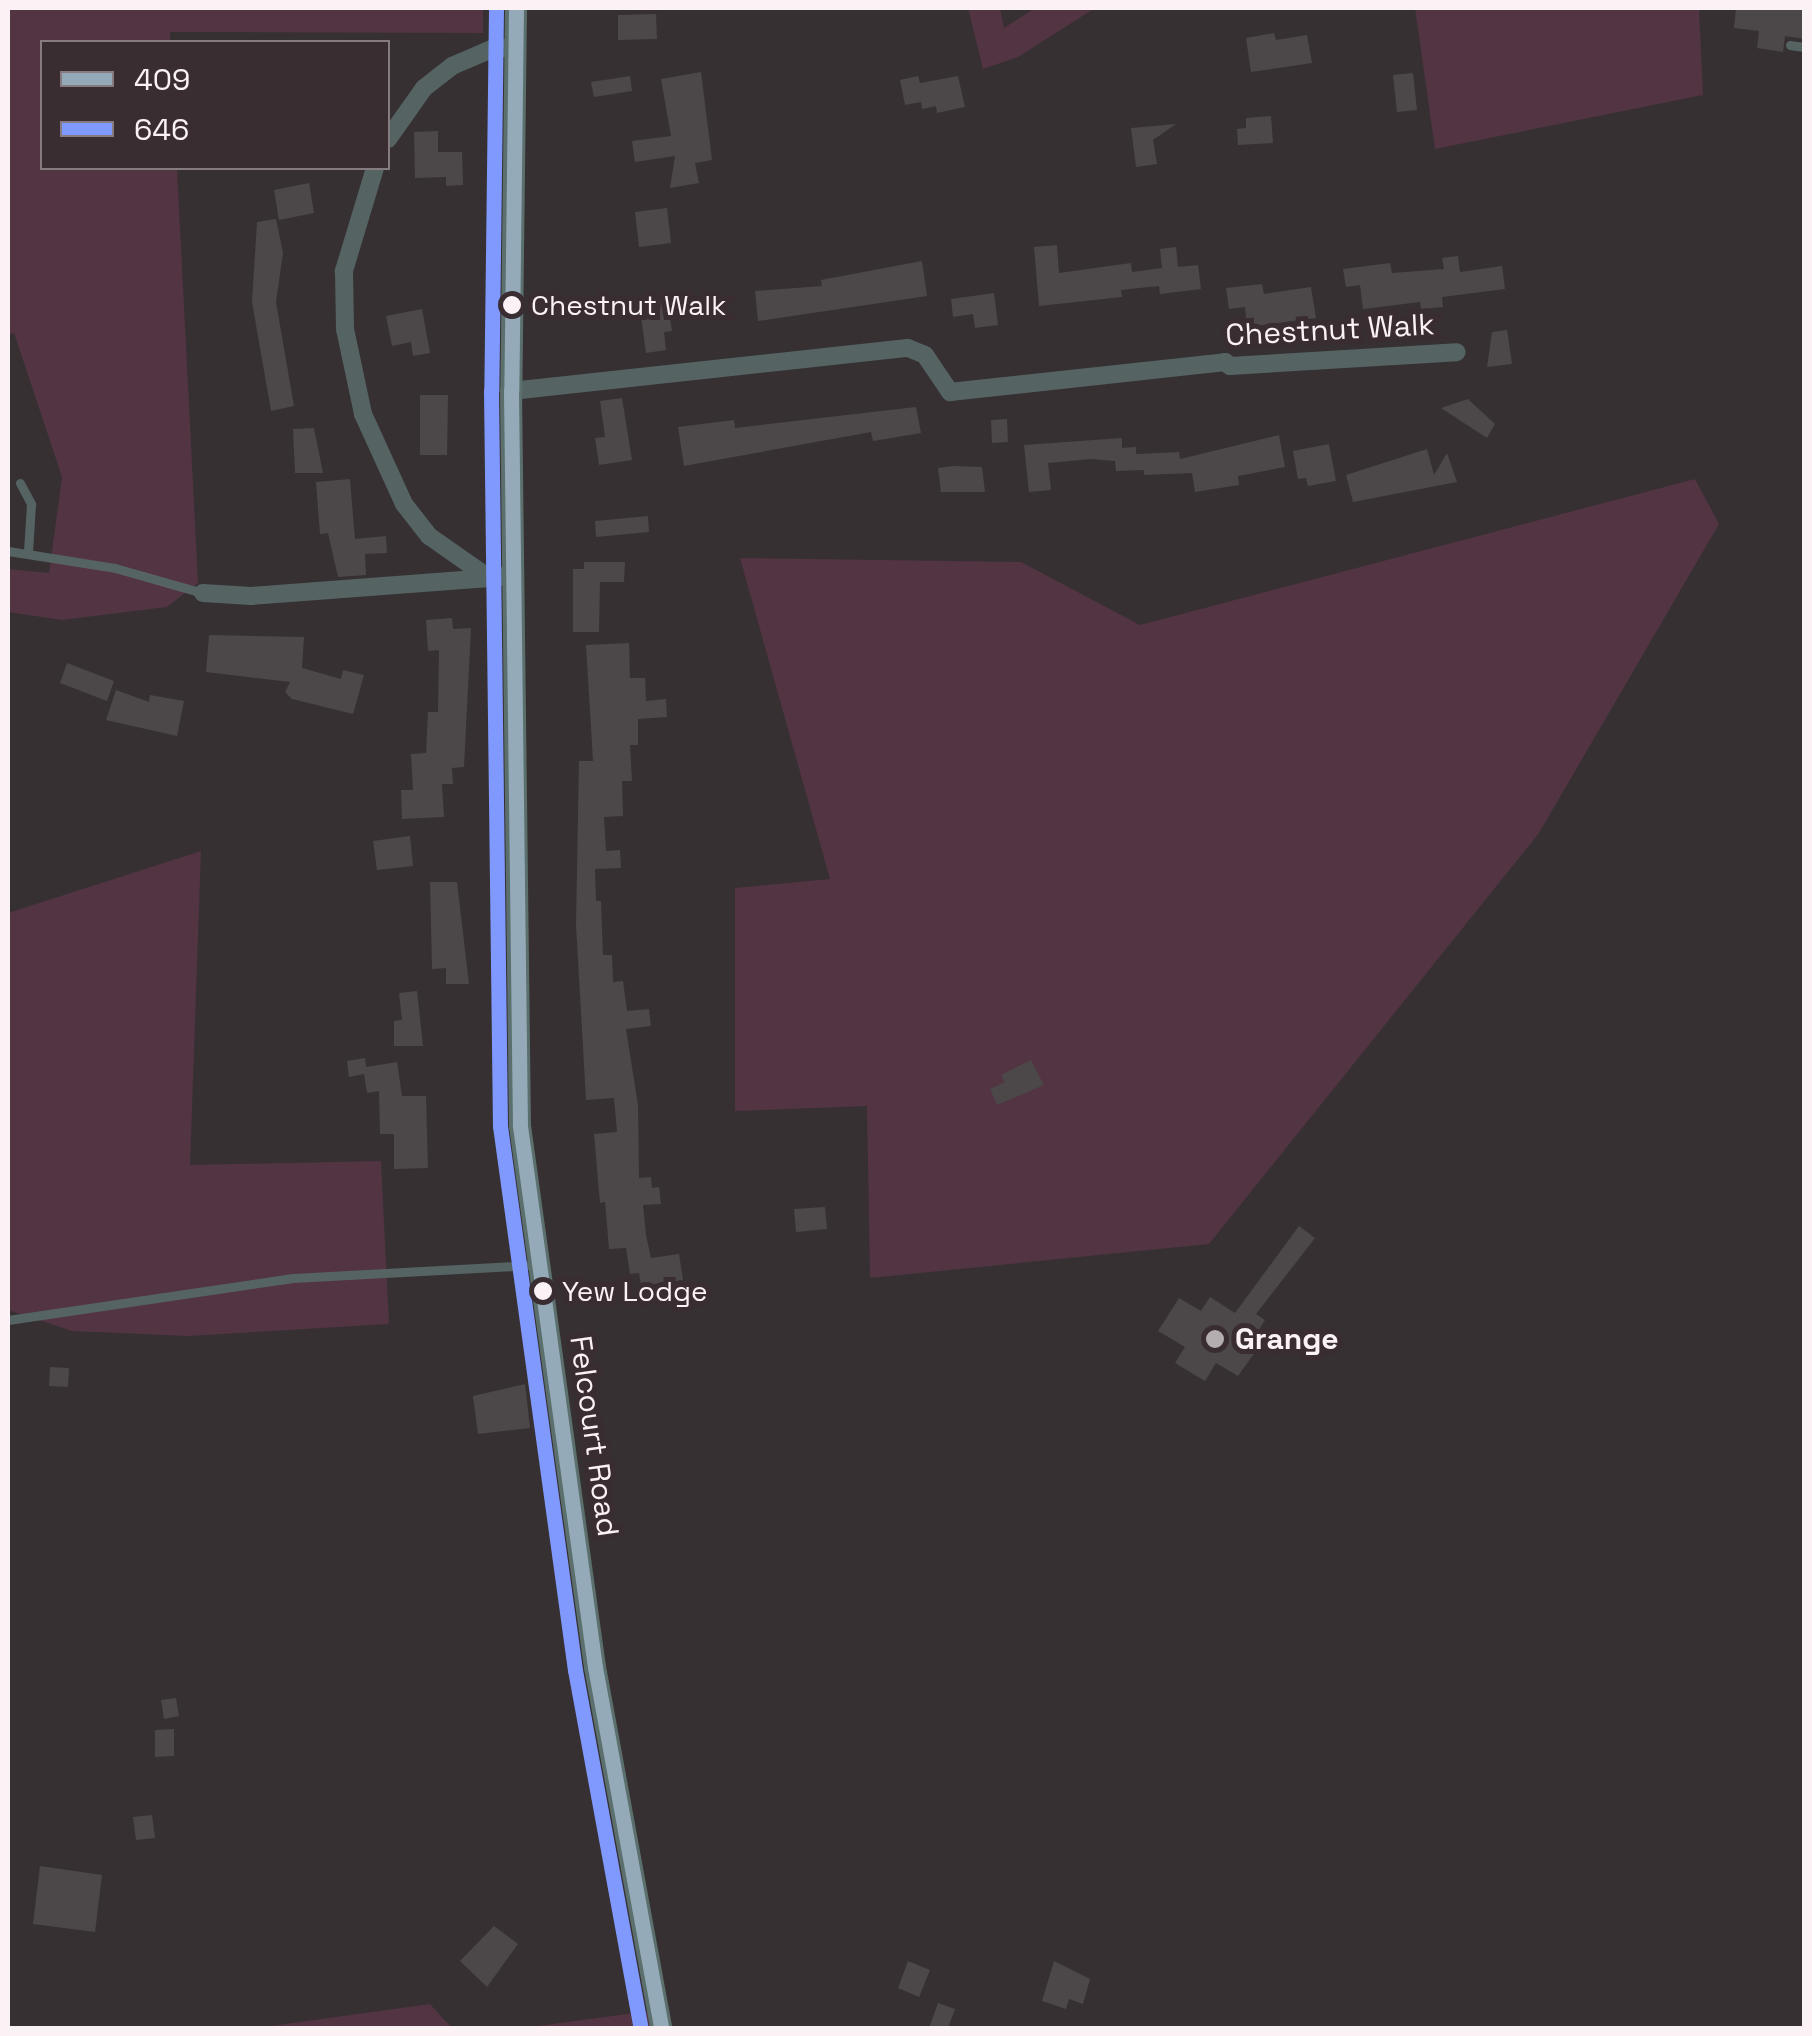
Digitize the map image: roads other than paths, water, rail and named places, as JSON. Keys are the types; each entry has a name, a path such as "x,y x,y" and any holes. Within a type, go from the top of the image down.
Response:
{"street":[{"name":"Felcourt Road","path":"516,8 511,391 514,1030 540,1265 595,1667 662,2028"},
{"path":"390,136 424,88 452,66 494,48 516,48"},
{"path":"374,170 344,271 353,380 377,452 404,504 429,536 489,578"},
{"name":"Chestnut Walk","path":"511,391 908,348 926,354 950,392 1225,362 1230,366 1457,352"},
{"path":"203,593 250,596 514,575"}],"lane":[{"path":"1790,45 1804,46"},
{"path":"20,482 31,504 28,552"},
{"path":"8,551 28,552 203,593"},
{"path":"8,1320 293,1278 540,1265"}],"place":[{"name":"Chestnut Walk","path":"512,305"},
{"name":"Yew Lodge","path":"543,1291"},
{"name":"Grange","path":"1215,1339"}]}
